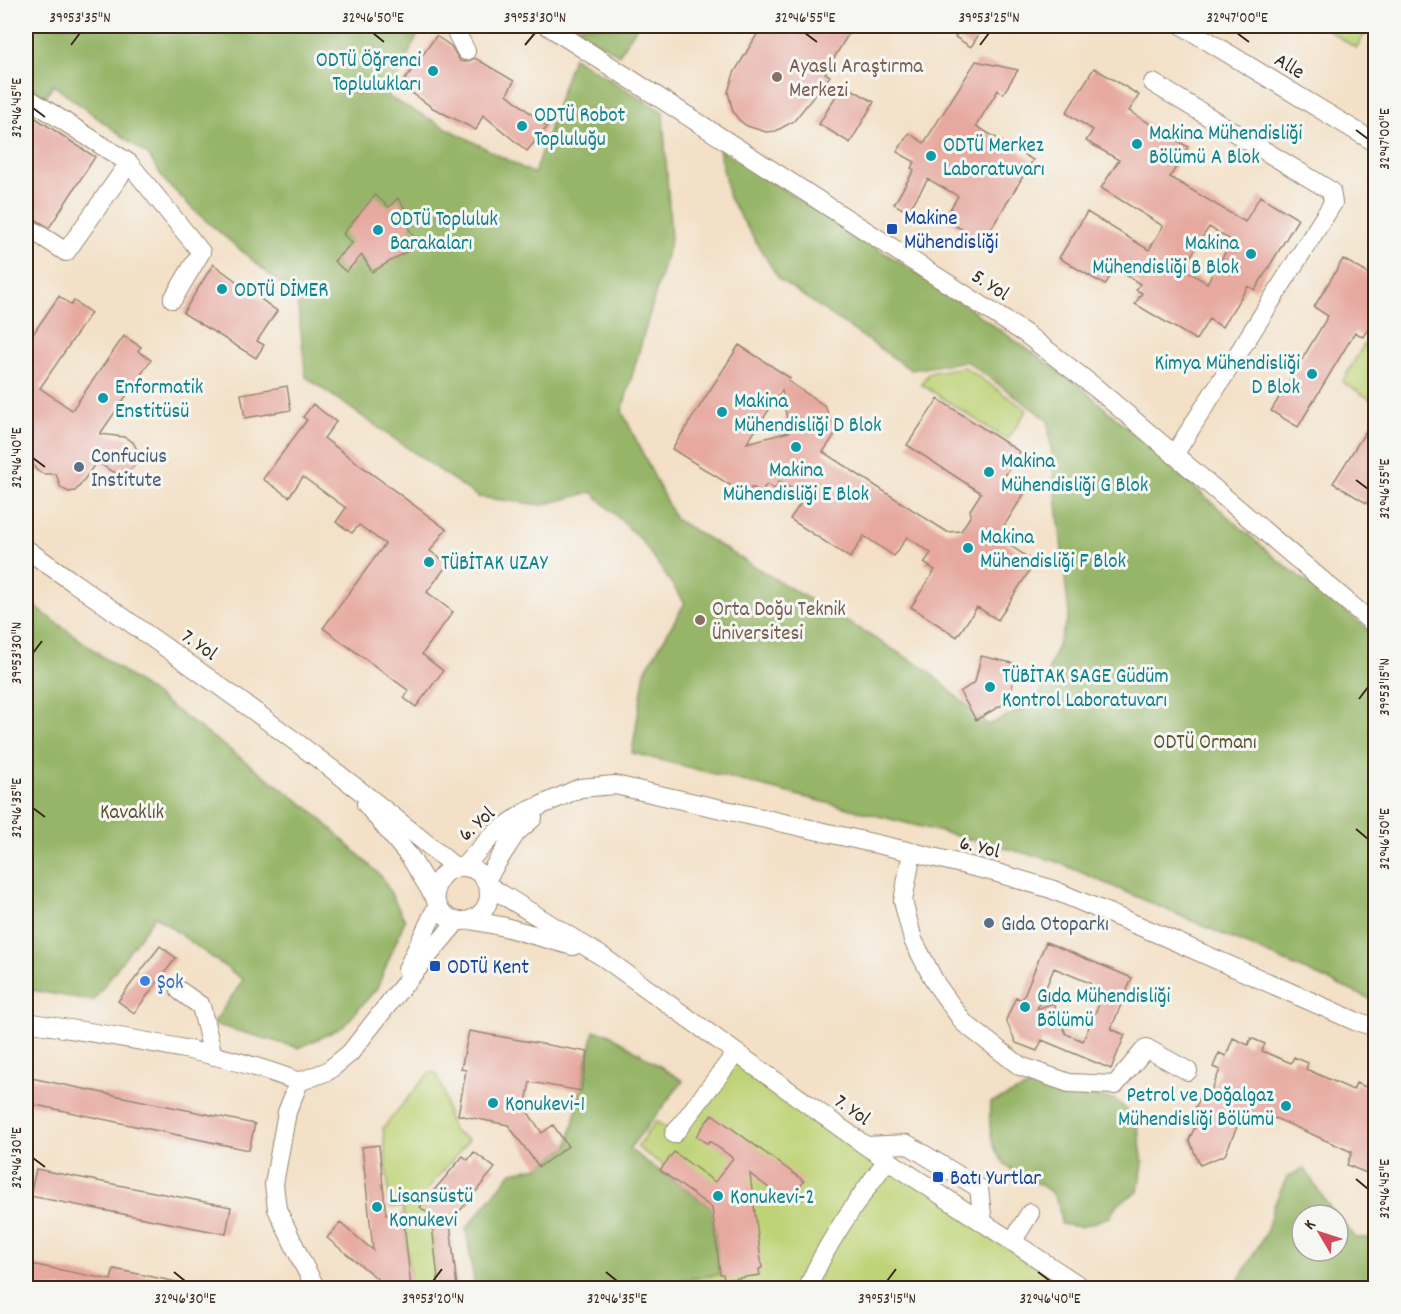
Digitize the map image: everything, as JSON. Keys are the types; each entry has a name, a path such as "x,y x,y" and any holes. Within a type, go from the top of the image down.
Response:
{"street":[{"path":"453,26 466,51"},
{"name":"5. Yol","path":"548,26 1026,334 1096,388 1376,626"},
{"name":"Alle","path":"1183,26 1376,142"},
{"path":"1153,83 1331,191 1333,203 1174,455"},
{"path":"26,98 129,163 201,252 173,299"},
{"path":"26,226 66,252 129,163"},
{"name":"7. Yol","path":"26,549 221,686 459,867 476,871 486,883 603,957 866,1146 1083,1288"},
{"name":"7. Yol","path":"346,779 410,857 448,918 501,926 549,938 603,957"},
{"name":"6. Yol","path":"459,867 500,830 524,813 580,788 615,785 912,852 994,872 1051,890 1163,936 1355,1022 1376,1027"},
{"name":"6. Yol","path":"486,883 516,833 554,799"},
{"path":"912,852 903,901 913,940 936,984 964,1023 1020,1066 1069,1083 1115,1085 1146,1048 1188,1071"},
{"path":"393,998 436,902 438,881 443,874 459,867"},
{"path":"26,1022 213,1056 263,1068 298,1082 328,1071 350,1053 393,998 463,921 484,910 488,902 486,883"},
{"path":"180,991 201,1006 213,1056"},
{"path":"674,1134 736,1053"},
{"path":"298,1082 287,1112 274,1184 277,1209 316,1288"},
{"path":"866,1146 907,1144 979,1188 983,1223"},
{"path":"808,1288 816,1268 849,1213 887,1160"},
{"path":"1012,1242 1030,1213"}],"green space":[{"name":"ODTÜ Ormanı","path":"26,26 422,26 388,97 534,174 573,57 663,112 671,239 622,411 675,519 926,669 988,725 1036,703 1069,615 1048,420 966,361 911,370 779,279 729,198 719,149 931,282 1076,383 1274,557 1375,634 1375,1001 1055,861 632,753 645,671 685,603 642,541 592,492 542,505 478,497 306,377 297,298 197,213 165,181 149,156 53,85 46,97 26,84"},
{"path":"571,26 636,26 636,28 619,55"},
{"path":"1328,26 1360,26 1367,31 1356,48 1326,29"},
{"path":"1375,326 1375,402 1342,382"},
{"path":"964,367 1027,410 1007,440 921,384 929,373"},
{"name":"Kavaklık","path":"26,600 310,809 382,877 405,920 377,988 343,1027 299,1048 213,1024 243,980 155,916 93,1001 26,989"},
{"path":"594,1031 608,1033 683,1081 629,1149 712,1208 720,1274 629,1288 475,1288 466,1229 512,1172 539,1167 568,1146"},
{"path":"736,1053 1083,1288 629,1288 720,1274 718,1204 637,1147 656,1121 673,1133"},
{"path":"429,1073 436,1073 444,1092 448,1118 454,1132 469,1140 417,1202 422,1206 421,1208 434,1216 431,1218 439,1288 420,1288 408,1279 410,1278 403,1207 390,1207 383,1128"},
{"path":"1035,1084 1067,1093 1114,1099 1127,1110 1138,1127 1143,1165 1138,1192 1117,1204 1110,1217 1080,1227 1061,1224 1060,1210 1055,1197 1041,1185 1013,1171 999,1155 991,1137 990,1103"},
{"path":"1304,1168 1327,1203 1290,1203 1290,1263 1350,1263 1350,1231 1356,1238 1375,1238 1375,1288 1234,1288 1266,1233 1274,1205 1287,1177"}],"building":[{"name":"Ayaslı Araştırma Merkezi","path":"762,26 836,26 849,33 825,73 830,76 794,121 776,131 766,132 747,126 739,120 733,112 728,92 734,73"},
{"path":"962,26 984,26 971,47 955,37"},
{"path":"436,36 451,46 460,61 466,62 475,58 514,81 507,94 547,127 527,151 483,115 476,130 433,108 401,85"},
{"name":"ODTÜ Merkez Laboratuvarı","path":"976,61 1018,70 1003,94 998,90 976,126 1033,160 983,242 944,219 958,196 928,179 908,212 894,204 914,170 911,168 915,162 897,152 909,133 924,143"},
{"path":"1094,68 1139,95 1129,111 1188,147 1170,177 1245,222 1260,196 1298,219 1255,290 1248,286 1222,327 1209,319 1196,340 1135,304 1142,293 1136,290 1140,284 1115,268 1105,285 1059,258 1087,212 1149,250 1163,226 1101,188 1119,160 1086,141 1093,130 1066,113","holes":["1209,227 1232,241 1207,283 1183,269"]},
{"path":"843,84 874,102 850,143 819,124"},
{"path":"34,117 95,157 49,228 26,213 26,119 31,122"},
{"name":"ODTÜ Topluluk Barakaları","path":"375,195 389,207 398,198 413,221 408,227 418,245 372,272 362,255 346,272 334,261 352,243 343,234"},
{"name":"Kimya Mühendisliği D Blok","path":"1343,259 1376,278 1376,317 1363,337 1355,332 1298,427 1271,411 1328,316 1314,307"},
{"name":"ODTÜ DİMER","path":"213,264 277,311 257,341 264,345 256,358 183,313"},
{"name":"Enformatik Enstitüsü","path":"59,296 71,305 74,301 91,313 40,388 72,410 124,336 141,347 138,351 151,360 100,434 124,437 133,442 137,450 136,464 129,471 120,474 111,471 97,461 79,487 69,492 61,488 56,474 43,474 36,470 33,465 31,432 26,439 26,344"},
{"path":"739,345 790,378 788,381 825,406 836,433 823,452 947,532 961,531 971,515 970,510 981,493 907,445 938,399 1020,452 1002,480 1024,494 997,537 1035,562 998,620 977,607 957,637 911,607 935,570 924,563 931,553 907,537 894,556 864,536 850,558 790,519 805,497 779,481 774,489 767,484 761,492 752,487 746,495 672,449","holes":["782,390 789,432 747,443"]},
{"path":"287,386 291,410 245,418 241,394"},
{"name":"TÜBİTAK UZAY","path":"313,404 336,422 324,438 446,529 430,551 448,564 427,592 453,612 422,654 443,671 416,707 404,698 409,691 323,628 385,544 359,525 352,533 336,522 346,508 303,477 289,497 263,479 307,420 303,417"},
{"path":"1376,415 1376,499 1371,506 1333,483"},
{"name":"TÜBİTAK SAGE Güdüm Kontrol Laboratuvarı","path":"981,656 1017,664 1009,701 976,720 960,692 975,682"},
{"name":"Gıda Mühendisliği Bölümü","path":"1046,942 1132,978 1111,1029 1125,1035 1111,1069 1042,1040 1037,1051 1016,1043 1006,1020 1016,997 1022,1000","holes":["1054,968 1090,983 1099,1004 1083,1041 1066,1034 1053,1003 1037,1009"]},
{"path":"160,946 176,958 134,1013 118,1001"},
{"name":"Konukevi-1","path":"469,1031 588,1052 581,1091 530,1082 525,1108 542,1133 553,1125 568,1146 539,1167 508,1125 458,1115 466,1070 461,1069"},
{"name":"Petrol ve Doğalgaz Mühendisliği Bölümü","path":"1233,1038 1248,1045 1251,1038 1265,1044 1262,1051 1291,1063 1294,1057 1308,1063 1306,1069 1353,1090 1356,1083 1371,1089 1368,1096 1376,1099 1376,1177 1347,1165 1352,1152 1275,1118 1260,1126 1239,1122 1225,1155 1200,1165 1189,1140 1201,1114 1194,1111 1200,1097 1207,1100 1220,1070 1213,1067 1219,1053 1226,1056"},
{"path":"26,1077 255,1124 249,1150 26,1103"},
{"name":"Konukevi-2","path":"712,1114 804,1181 789,1203 750,1174 762,1268 759,1269 760,1275 724,1280 723,1274 720,1274 712,1208 660,1170 674,1152 715,1182 733,1158 709,1141 708,1144 696,1136"},
{"name":"Lisansüstü Konukevi","path":"379,1145 386,1215 403,1213 411,1288 389,1288 327,1238 340,1223 373,1250 362,1147"},
{"name":"Lisansüstü Konukevi","path":"474,1152 495,1168 450,1223 457,1288 439,1288 431,1216 420,1207 463,1156 468,1160"},
{"path":"36,1169 231,1207 226,1234 30,1196"},
{"path":"26,1263 111,1280 114,1269 182,1283 181,1288 26,1288"}],"place":[{"name":"ODTÜ Öğrenci Toplulukları","path":"433,71"},
{"name":"Ayaslı Araştırma Merkezi","path":"777,77"},
{"name":"ODTÜ Robot Topluluğu","path":"522,126"},
{"name":"Makina Mühendisliği Bölümü A Blok","path":"1137,144"},
{"name":"ODTÜ Merkez Laboratuvarı","path":"931,156"},
{"name":"Makine Mühendisliği","path":"892,229"},
{"name":"ODTÜ Topluluk Barakaları","path":"378,230"},
{"name":"Makina Mühendisliği B Blok","path":"1251,254"},
{"name":"ODTÜ DİMER","path":"222,289"},
{"name":"Kimya Mühendisliği D Blok","path":"1312,374"},
{"name":"Enformatik Enstitüsü","path":"103,398"},
{"name":"Makina Mühendisliği D Blok","path":"722,412"},
{"name":"Makina Mühendisliği E Blok","path":"796,447"},
{"name":"Confucius Institute","path":"79,467"},
{"name":"Makina Mühendisliği G Blok","path":"989,472"},
{"name":"Makina Mühendisliği F Blok","path":"968,548"},
{"name":"TÜBİTAK UZAY","path":"429,562"},
{"name":"Orta Doğu Teknik Üniversitesi","path":"700,620"},
{"name":"TÜBİTAK SAGE Güdüm Kontrol Laboratuvarı","path":"990,687"},
{"name":"Gıda Otoparkı","path":"989,923"},
{"name":"ODTÜ Kent","path":"435,966"},
{"name":"Şok","path":"145,981"},
{"name":"Gıda Mühendisliği Bölümü","path":"1025,1007"},
{"name":"Konukevi-1","path":"493,1103"},
{"name":"Petrol ve Doğalgaz Mühendisliği Bölümü","path":"1286,1106"},
{"name":"Batı Yurtlar","path":"938,1177"},
{"name":"Konukevi-2","path":"718,1196"},
{"name":"Lisansüstü Konukevi","path":"377,1207"}]}
